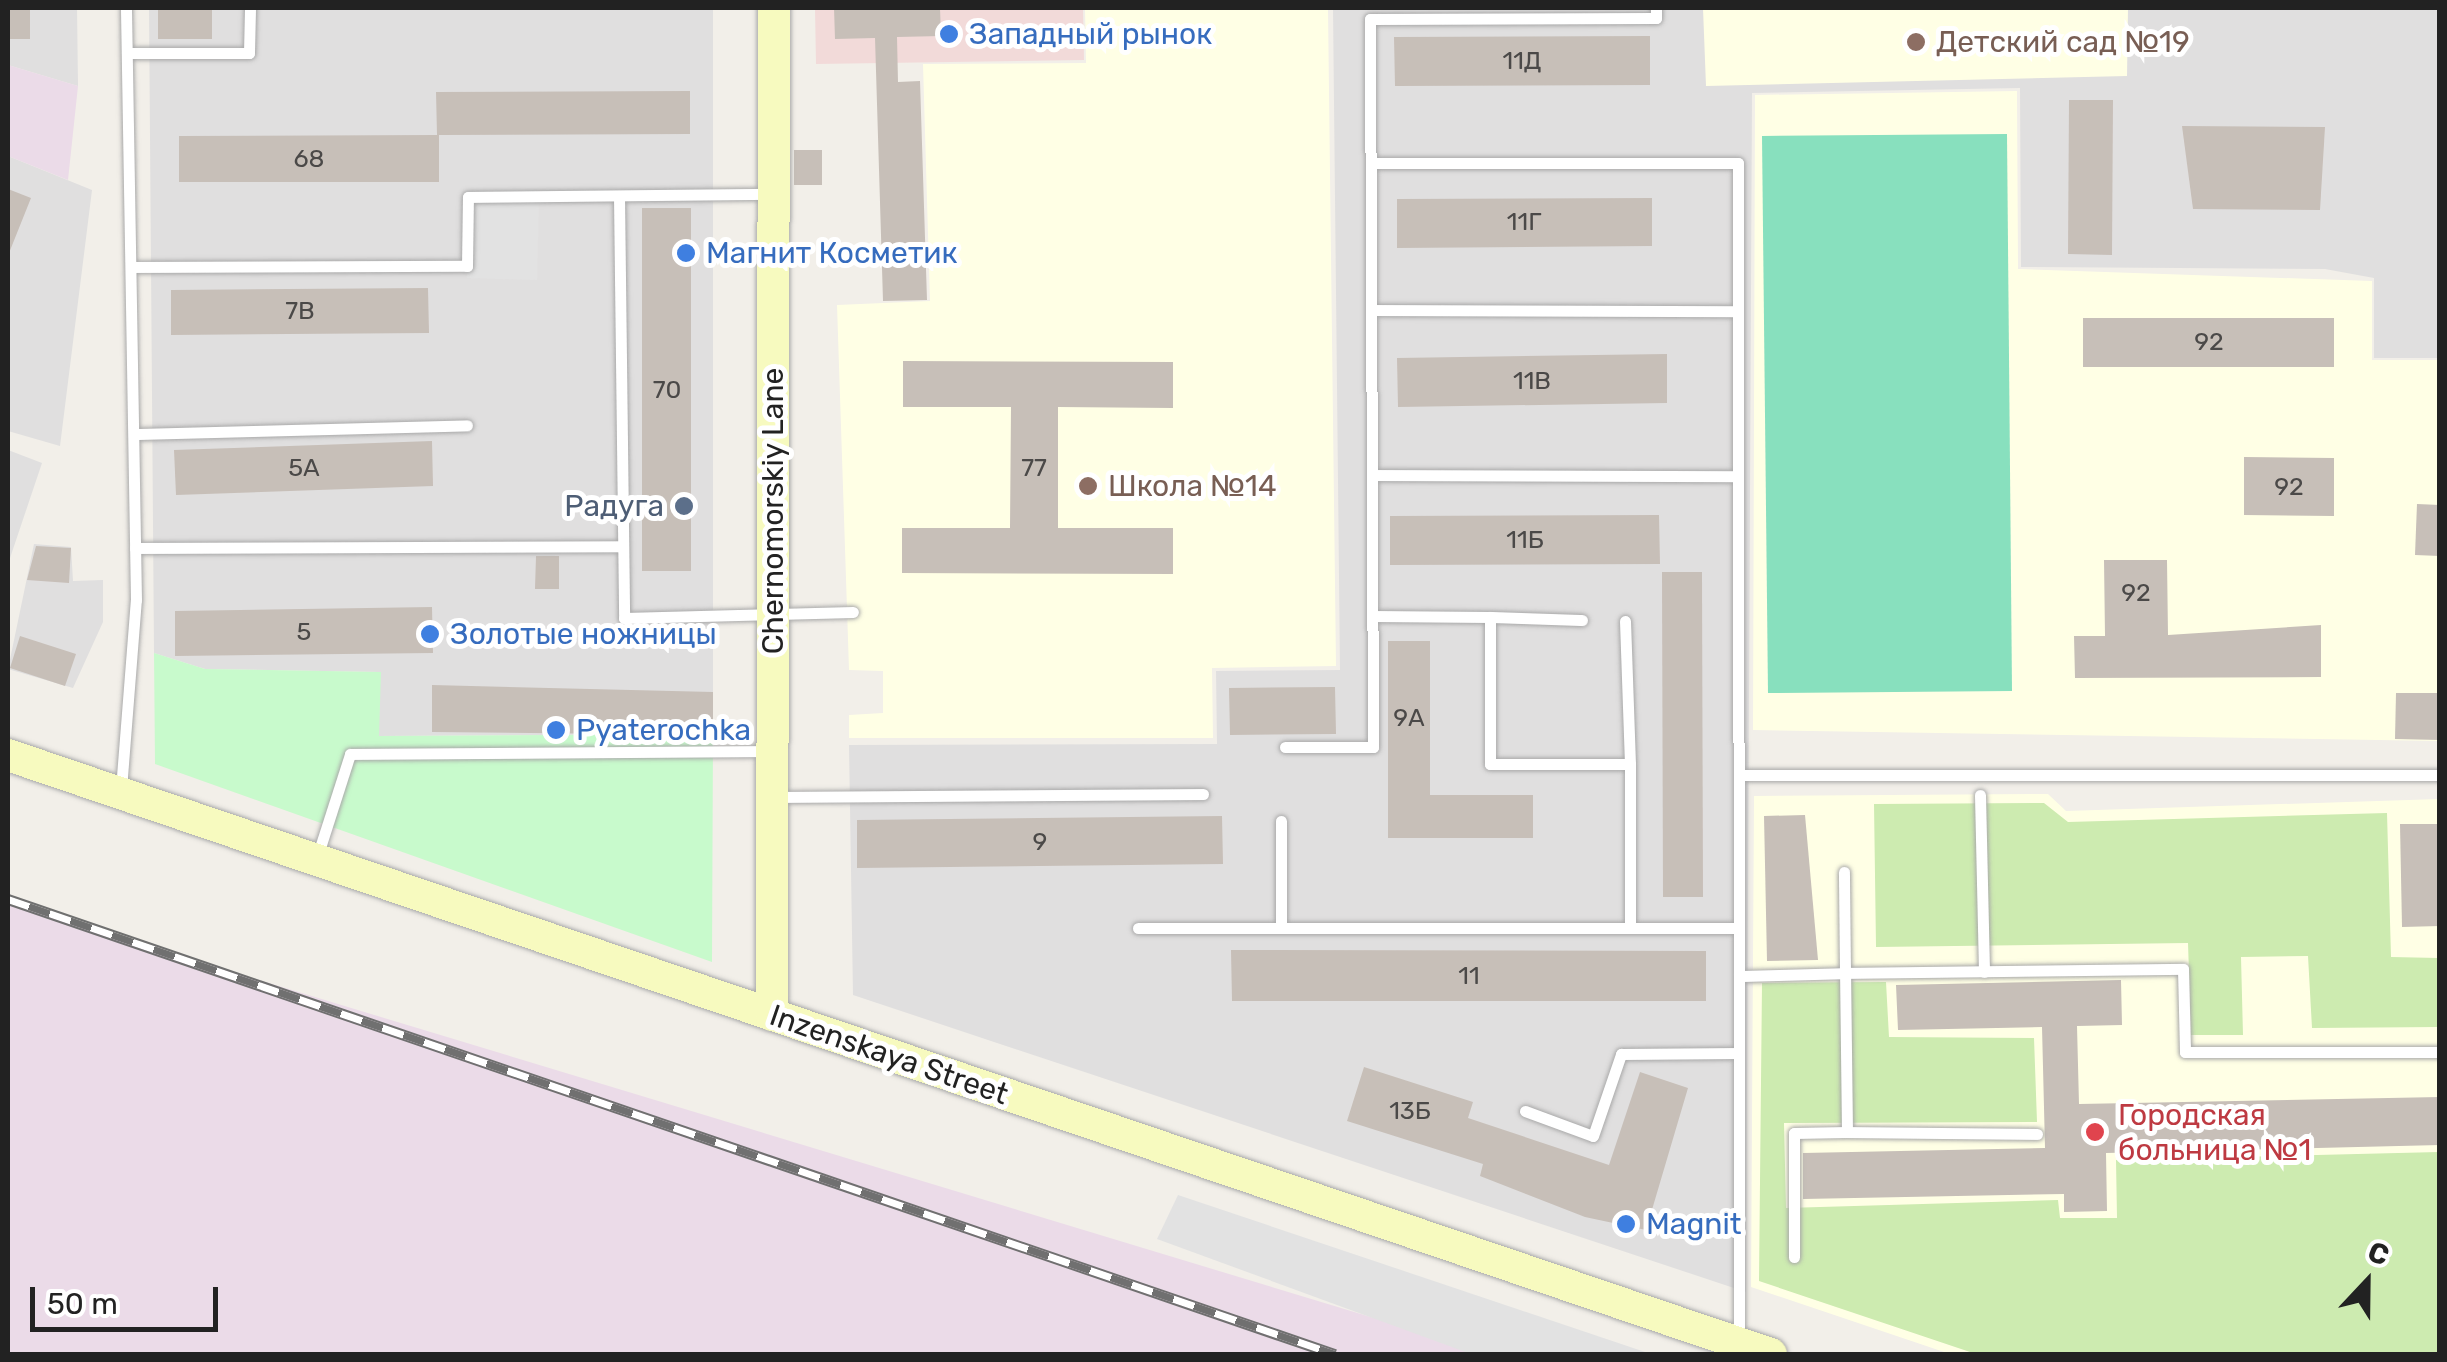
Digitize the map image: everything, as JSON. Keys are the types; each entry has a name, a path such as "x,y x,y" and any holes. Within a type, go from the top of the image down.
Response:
{"street":[{"name":"Chernomorskiy Lane","path":"772,1015 774,8"},
{"name":"Inzenskaya Street","path":"8,756 1771,1354"}],"lane":[{"path":"120,794 135,548 126,8"},
{"path":"128,52 249,53 250,8"},
{"path":"1285,747 1372,747 1370,19 1656,18 1656,8"},
{"path":"1372,163 1738,163 1739,1343"},
{"path":"132,266 468,266 468,196 774,194"},
{"path":"620,196 624,618 853,612"},
{"path":"1372,310 1738,311"},
{"path":"134,434 467,425"},
{"path":"1372,476 1738,476"},
{"path":"135,548 623,546"},
{"path":"1372,616 1582,620"},
{"path":"1490,616 1490,764 1630,764"},
{"path":"1625,621 1630,928"},
{"path":"317,859 350,754 773,751"},
{"path":"1738,774 2440,775"},
{"path":"773,797 1203,794"},
{"path":"1980,795 1984,972"},
{"path":"1281,821 1281,928"},
{"path":"1844,872 1847,1132"},
{"path":"1138,928 1739,928"},
{"path":"1739,976 2182,969 2185,1052 2440,1052"},
{"path":"1526,1112 1592,1136 1622,1054 1739,1053"},
{"path":"1794,1257 1794,1133 2038,1134"}],"shaded area":[{"path":"8,8 77,8 78,86 8,65"},
{"path":"149,8 713,8 713,734 378,736 380,672 205,669 154,653"},
{"name":"Западный рынок","path":"815,8 1083,8 1084,60 816,64"},
{"name":"Школа №14","path":"1085,8 1328,8 1336,666 1212,668 1213,738 849,738 849,715 883,713 883,671 849,670 837,305 930,301 923,64 1086,63"},
{"path":"1333,8 2439,8 2439,358 2374,358 2374,278 2325,269 2021,267 2020,88 1752,93 1746,1292 853,995 849,745 1217,744 1216,671 1340,670"},
{"name":"Детский сад №19","path":"1703,8 2128,8 2127,76 1706,86"},
{"path":"8,65 78,86 68,180 8,156"},
{"path":"2017,91 2018,269 2372,281 2372,360 2439,360 2439,741 1753,730 1755,95"},
{"path":"8,156 92,190 60,446 8,431"},
{"path":"468,197 539,198 537,280 467,278"},
{"path":"8,450 42,463 8,564"},
{"path":"34,544 71,547 73,581 103,580 103,622 73,688 8,669"},
{"name":"Городская больница №1","path":"2048,794 2066,811 2439,799 2439,1354 1950,1354 1751,1287 1754,796"},
{"path":"8,904 1493,1354 8,1354"},
{"path":"1178,1195 1651,1354 1471,1354 1157,1239"}],"green space":[{"path":"2007,134 2012,691 1768,693 1762,136"},
{"path":"154,653 205,669 381,672 379,736 713,734 712,962 155,764"},
{"path":"2044,803 2068,822 2387,813 2391,957 2439,958 2439,1027 2312,1028 2308,956 2241,957 2243,1035 2191,1035 2188,943 1876,947 1874,804"},
{"path":"1886,982 1889,1037 2034,1038 2037,1122 1784,1123 1786,1208 2058,1200 2060,1218 2117,1218 2116,1160 2439,1152 2439,1354 1976,1354 1759,1281 1762,983"}],"building":[{"path":"8,8 30,8 30,39 8,39"},
{"path":"158,8 212,8 212,39 158,39"},
{"path":"834,8 940,8 941,36 897,37 898,82 920,81 927,300 883,301 875,38 835,39"},
{"path":"1650,36 1650,85 1395,86 1394,37"},
{"path":"690,91 690,134 439,135 439,182 179,182 179,136 437,135 436,92"},
{"path":"2069,100 2113,100 2112,255 2068,254"},
{"path":"2182,126 2325,127 2320,210 2193,209"},
{"path":"794,150 822,150 822,185 794,185"},
{"path":"8,189 31,198 9,253 8,253"},
{"path":"1652,198 1652,246 1397,248 1397,199"},
{"path":"642,208 691,208 691,571 642,571"},
{"path":"428,288 429,333 171,335 171,290"},
{"path":"2083,318 2334,318 2334,367 2083,367"},
{"path":"1667,354 1667,403 1398,407 1397,358"},
{"path":"903,361 1173,362 1173,408 1058,407 1058,528 1173,528 1173,574 902,573 902,528 1010,528 1011,407 903,407"},
{"path":"432,441 433,486 176,495 174,450"},
{"path":"2244,457 2334,458 2334,516 2244,515"},
{"path":"2417,504 2440,505 2440,556 2415,555"},
{"path":"1659,515 1660,564 1390,565 1390,516"},
{"path":"36,546 71,548 69,583 27,580"},
{"path":"536,556 559,556 559,589 535,589"},
{"path":"2104,560 2167,560 2168,635 2321,625 2321,677 2075,678 2074,636 2105,636"},
{"path":"1662,572 1702,572 1703,897 1663,897"},
{"path":"432,607 433,653 175,656 175,611"},
{"path":"20,636 76,654 65,686 10,668"},
{"path":"1388,641 1430,641 1430,795 1533,795 1533,838 1388,838"},
{"path":"432,685 713,692 713,735 432,732"},
{"path":"1335,687 1336,734 1230,735 1229,688"},
{"path":"2396,693 2440,693 2440,740 2395,739"},
{"path":"1805,815 1818,960 1767,961 1764,816"},
{"path":"1222,816 1223,864 857,868 857,820"},
{"path":"2400,824 2440,824 2440,926 2402,927"},
{"path":"1231,950 1706,951 1706,1001 1232,1001"},
{"path":"2121,980 2122,1025 2077,1026 2079,1104 2440,1097 2440,1145 2106,1153 2107,1211 2064,1212 2064,1194 1803,1199 1803,1153 2045,1148 2042,1027 1898,1030 1896,985"},
{"path":"1364,1067 1473,1102 1468,1118 1609,1165 1640,1072 1688,1088 1646,1230 1585,1217 1480,1176 1483,1164 1347,1121"}],"railway":[{"path":"8,899 1335,1354"}],"place":[{"name":"Западный рынок","path":"949,34"},
{"name":"Детский сад №19","path":"1916,42"},
{"name":"Магнит Косметик","path":"686,253"},
{"name":"Школа №14","path":"1088,486"},
{"name":"Радуга","path":"684,506"},
{"name":"Золотые ножницы","path":"430,634"},
{"name":"Pyaterochka","path":"556,730"},
{"name":"Городская больница №1","path":"2095,1132"},
{"name":"Magnit","path":"1626,1224"}]}
